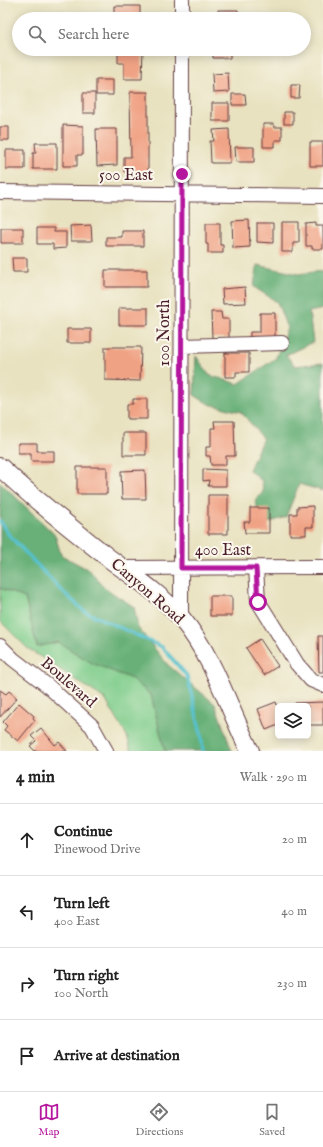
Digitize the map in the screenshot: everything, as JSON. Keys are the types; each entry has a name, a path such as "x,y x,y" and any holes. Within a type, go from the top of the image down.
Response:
{"main road":[{"name":"Canyon Road","path":"0,467 30,495 152,591 181,618 196,638 209,660 250,751"}],"street":[{"path":"182,0 182,12"},
{"name":"100 North","path":"181,618 182,56"},
{"name":"500 East","path":"0,192 323,196"},
{"path":"182,346 282,343"},
{"name":"400 East","path":"122,568 323,567"},
{"path":"256,568 258,602 297,664 311,680 323,685"},
{"name":"Boulevard","path":"0,646 92,726 106,751"}],"green space":[{"path":"257,265 298,274 323,271 323,309 309,312 313,342 286,355 295,366 323,363 323,491 299,484 286,517 264,524 255,501 263,492 262,481 249,470 263,438 241,412 209,404 194,395 196,356 209,375 238,384 276,358 287,328 277,302 254,287"},
{"path":"0,482 55,535 61,555 89,570 105,588 134,607 138,628 168,665 215,704 232,751 165,751 151,695 132,679 92,663 58,642 37,647 25,598 0,588"},
{"path":"0,588 25,598 37,647 58,642 92,663 132,679 151,695 165,751 131,751 127,736 105,699 27,648 0,621"}],"building":[{"path":"114,6 140,6 140,12 114,12"},
{"path":"218,10 238,10 238,12 218,12"},
{"path":"118,56 143,56 142,79 124,79 124,63 118,63"},
{"path":"213,56 230,56 230,58 213,58"},
{"path":"228,73 229,92 213,93 212,74"},
{"path":"96,80 113,80 113,95 96,95"},
{"path":"291,85 300,85 299,98 291,98"},
{"path":"130,92 148,92 148,172 124,172 124,157 131,157"},
{"path":"83,93 95,93 95,113 83,113"},
{"path":"232,94 245,94 246,105 232,105"},
{"path":"212,103 229,103 229,121 212,121"},
{"path":"284,112 293,112 293,124 284,124"},
{"path":"263,124 274,124 274,127 282,127 282,140 275,140 275,147 263,147"},
{"path":"63,125 83,126 83,155 77,155 77,166 63,166"},
{"path":"0,127 9,127 9,140 0,140"},
{"path":"96,129 117,129 117,165 97,166"},
{"path":"229,129 230,163 211,163 210,141 214,141 213,130"},
{"path":"310,142 323,142 323,166 310,166"},
{"path":"35,143 57,143 57,169 33,169 33,153 36,153"},
{"path":"235,147 254,147 254,162 236,162"},
{"path":"6,150 25,150 25,169 6,169"},
{"path":"249,220 250,247 233,248 232,221"},
{"path":"282,222 299,222 299,243 293,243 293,252 282,252"},
{"path":"206,223 220,223 220,245 223,245 223,253 208,253 208,244 206,244"},
{"path":"257,223 273,223 273,243 257,242"},
{"path":"316,223 316,226 323,226 323,249 312,249 312,246 306,246 306,224"},
{"path":"91,225 92,241 71,241 70,226"},
{"path":"1,228 23,228 23,243 1,243"},
{"path":"37,228 54,228 54,232 66,232 66,248 53,249 53,244 37,244"},
{"path":"122,231 143,231 143,246 106,246 106,237 122,237"},
{"path":"12,258 27,258 27,272 13,272"},
{"path":"105,270 147,270 147,287 105,287"},
{"path":"245,287 246,303 223,304 222,289"},
{"path":"119,308 148,308 148,325 119,325"},
{"path":"211,312 221,312 222,319 229,319 229,338 212,338"},
{"path":"260,313 275,313 275,340 250,341 250,332 260,332"},
{"path":"67,329 91,329 91,343 67,343"},
{"path":"105,347 141,347 140,381 105,380"},
{"path":"225,353 249,353 249,372 236,372 236,377 225,377"},
{"path":"133,399 147,399 147,419 127,419 127,404 133,404"},
{"path":"214,421 234,421 235,456 226,456 226,465 211,465 210,456 206,456 206,447 211,447 211,428 215,428"},
{"path":"123,433 146,433 146,455 123,455"},
{"path":"18,443 37,443 37,451 54,451 54,461 31,461 31,453 18,453"},
{"path":"77,467 107,467 107,494 77,494"},
{"path":"203,469 226,470 226,486 208,486 209,480 203,481"},
{"path":"145,470 146,499 122,499 121,471"},
{"path":"208,495 228,495 228,534 208,534"},
{"path":"313,506 313,527 306,527 306,535 290,535 290,514 297,514 297,507"},
{"path":"250,508 269,508 269,533 245,533 244,522 250,522"},
{"path":"210,596 232,596 232,616 210,616"},
{"path":"318,636 323,636 323,672 319,672"},
{"path":"260,639 278,666 264,675 246,648"},
{"path":"0,690 6,694 9,691 17,698 0,717"},
{"path":"276,702 275,726 266,730 258,709"},
{"path":"323,702 323,725 311,725 311,703 295,703"},
{"path":"19,703 34,716 33,718 35,720 18,741 4,730 7,726 3,722"},
{"path":"41,728 55,745 59,742 67,751 35,751 30,746 36,741 31,736"}],"waterway":[{"path":"0,521 8,534 61,590 84,611 162,647 187,676 201,734 203,751"}],"route":[{"path":"182,174 181,568 256,568 258,602"}]}
